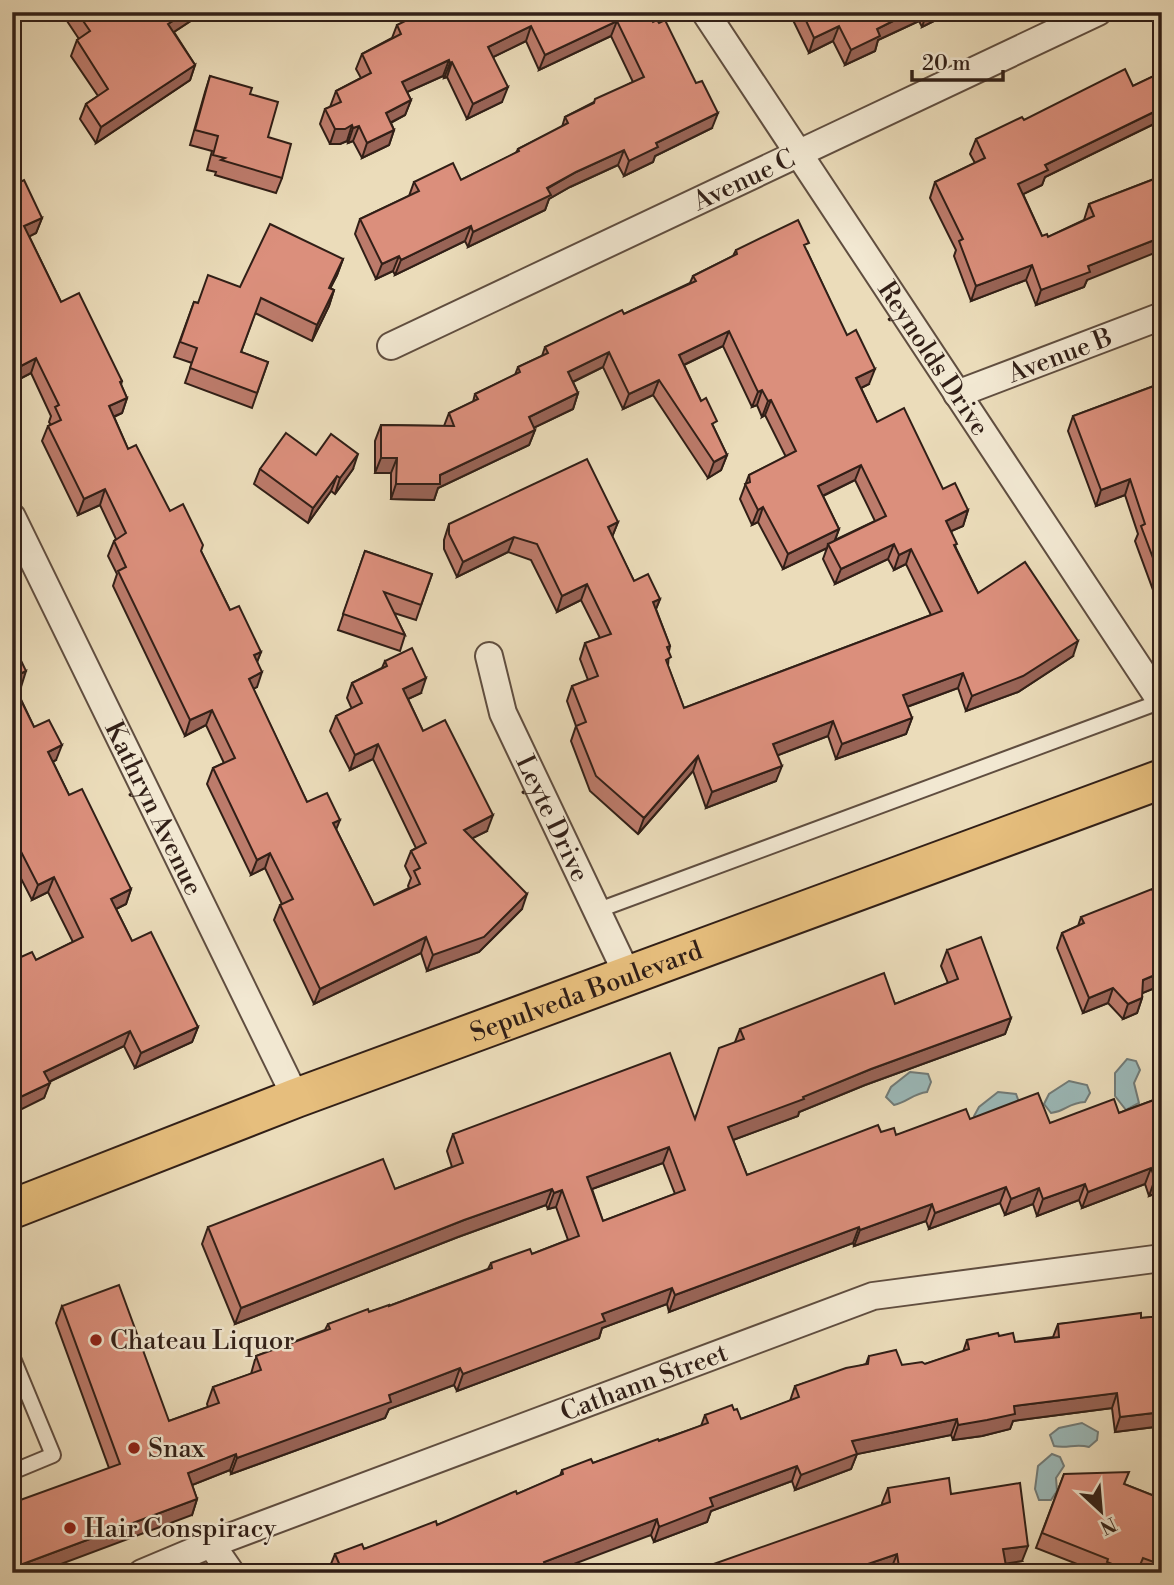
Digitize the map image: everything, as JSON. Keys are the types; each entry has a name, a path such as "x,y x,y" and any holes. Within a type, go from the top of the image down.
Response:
{"main road":[{"name":"Sepulveda Boulevard","path":"12,1209 296,1098 627,974 1162,779"}],"street":[{"name":"Reynolds Drive","path":"705,12 1162,702"},
{"name":"Avenue C","path":"391,346 1098,12"},
{"name":"Avenue B","path":"957,394 1162,316"},
{"name":"Kathryn Avenue","path":"12,517 296,1098"},
{"name":"Leyte Drive","path":"489,656 503,713 627,974"},
{"name":"Cathann Street","path":"142,1573 211,1544 873,1296 1162,1258"},
{"path":"211,1544 231,1573"}],"lane":[{"path":"597,911 1162,702"},
{"path":"12,1356 53,1455 12,1472"}],"water":[{"path":"1127,1059 1136,1061 1140,1070 1134,1083 1139,1103 1126,1110 1115,1096 1115,1073"},
{"path":"910,1072 928,1074 931,1082 927,1092 894,1105 886,1097 891,1087"},
{"path":"1069,1081 1087,1085 1090,1093 1085,1102 1051,1113 1044,1104 1049,1094"},
{"path":"998,1092 1016,1094 1019,1102 982,1125 974,1116 979,1107"},
{"path":"1082,1423 1098,1432 1097,1440 1089,1447 1054,1446 1050,1435 1059,1428"},
{"path":"1052,1454 1060,1457 1064,1466 1056,1478 1057,1491 1051,1500 1039,1500 1035,1489 1038,1466"}],"building":[{"path":"77,12 187,12 168,24 195,65 101,127 86,104 108,89 77,40 90,31"},
{"path":"423,12 648,12 653,22 665,20 696,83 702,81 718,113 656,143 658,147 629,161 624,150 576,172 547,188 551,195 473,232 471,226 401,260 399,256 382,264 360,219 419,191 414,182 453,163 461,180 519,151 518,149 568,123 565,117 594,103 595,99 644,77 617,21 545,55 531,26 488,47 508,87 473,104 449,60 402,82 411,100 386,113 394,130 367,143 359,126 335,129 325,109 341,102 336,91 371,73 362,54 401,34 397,25"},
{"path":"802,12 911,12 877,29 880,36 851,50 839,26 814,38"},
{"path":"1125,69 1133,86 1162,72 1162,108 1045,165 1048,170 1018,184 1042,236 1047,234 1048,237 1094,216 1089,204 1162,176 1162,237 1088,266 1090,272 1041,290 1032,265 976,286 959,241 963,239 935,182 985,158 976,139 1022,117 1024,120"},
{"path":"210,76 252,88 250,94 278,102 268,137 291,144 282,178 221,160 225,158 213,155 218,136 195,130"},
{"path":"24,180 42,218 24,226 61,302 79,293 122,381 120,382 127,398 109,406 128,449 136,445 170,511 183,504 203,545 201,551 230,610 239,606 261,652 254,655 262,672 249,679 307,802 327,793 340,820 333,823 374,905 420,884 414,871 420,868 411,851 426,843 378,744 355,755 336,716 362,703 352,683 387,666 385,661 412,648 426,678 403,689 423,731 445,720 493,815 464,830 527,894 484,937 433,955 426,937 320,989 280,905 293,899 270,853 257,860 213,768 235,758 212,710 190,720 118,571 126,567 114,541 126,533 105,489 84,499 48,426 61,420 55,407 59,405 36,358 19,367 12,352 12,186"},
{"path":"798,220 809,243 804,245 847,335 856,330 875,369 856,378 877,422 904,408 943,489 955,483 968,510 946,521 957,544 954,545 978,593 1025,562 1078,641 1023,676 972,696 963,673 903,695 912,718 842,744 833,721 773,744 782,766 712,792 698,756 644,818 596,776 576,726 586,722 572,686 598,676 585,643 611,634 587,584 562,596 537,544 514,537 463,562 449,534 449,524 587,459 618,522 608,527 634,581 648,574 660,599 653,602 670,646 667,647 671,657 666,660 684,708 942,611 911,549 899,555 894,544 841,569 828,544 886,516 861,465 818,486 839,529 788,554 763,507 758,510 745,484 750,482 749,475 796,451 771,400 768,401 762,390 758,392 729,331 679,355 701,401 706,398 717,421 712,424 727,455 714,462 659,380 629,394 609,352 568,372 578,393 529,417 535,430 440,475 440,484 396,484 397,458 381,458 381,425 454,426 449,413 478,399 475,394 520,372 518,367 548,353 545,347 622,310 624,314 696,281 693,276 737,254 736,250"},
{"path":"270,224 343,259 329,288 334,290 317,325 261,298 241,352 268,362 257,393 190,368 197,348 180,342 194,302 198,303 208,275 240,287"},
{"path":"1162,383 1162,582 1141,526 1145,524 1130,479 1101,490 1073,416"},
{"path":"286,433 316,455 331,434 358,454 313,508 260,469"},
{"path":"365,551 432,574 421,605 384,592 405,635 343,614"},
{"path":"14,646 26,671 12,678 12,647"},
{"path":"12,682 34,727 49,720 62,745 48,752 69,795 82,789 131,889 111,899 132,941 151,932 198,1027 141,1053 130,1031 44,1072 50,1083 12,1101 12,961 32,952 36,960 83,937 54,877 38,885 12,834"},
{"path":"1152,889 1162,914 1162,972 1143,980 1142,998 1128,1004 1113,988 1089,998 1062,933 1084,923 1081,917"},
{"path":"981,937 1011,1018 871,1069 803,1097 804,1099 728,1127 747,1175 878,1125 881,1132 894,1128 896,1135 966,1109 970,1119 1038,1093 1050,1123 1114,1099 1119,1113 1162,1097 1162,1177 1155,1179 1151,1168 1088,1192 1085,1184 1043,1199 1039,1188 1011,1199 1006,1187 935,1213 932,1204 860,1230 859,1227 675,1295 672,1288 602,1314 605,1321 463,1374 460,1368 389,1395 391,1402 188,1473 197,1499 12,1568 12,1503 120,1464 62,1306 119,1285 169,1421 219,1403 213,1387 261,1370 256,1356 330,1329 328,1324 368,1309 369,1312 389,1306 492,1268 491,1263 530,1249 532,1254 579,1236 562,1190 554,1193 552,1189 464,1220 241,1308 208,1227 383,1159 395,1189 463,1163 453,1134 670,1053 695,1119 719,1048 744,1039 740,1029 884,973 895,1004 958,979 947,950","holes":["669,1147 685,1190 603,1221 587,1177"]},
{"path":"1141,1313 1141,1318 1162,1316 1162,1412 1120,1417 1117,1393 1014,1406 1015,1414 958,1425 957,1419 852,1441 857,1454 801,1475 797,1466 710,1498 713,1506 659,1527 657,1519 544,1562 546,1567 531,1573 328,1573 341,1568 335,1554 362,1544 364,1549 436,1521 437,1525 516,1491 517,1494 563,1474 562,1470 591,1459 593,1463 708,1423 705,1415 732,1405 741,1419 799,1397 795,1386 846,1368 868,1364 869,1356 896,1350 902,1365 922,1362 925,1364 969,1349 967,1340 998,1333 999,1336 1013,1333 1015,1342 1059,1337 1058,1324"},
{"path":"1129,1472 1124,1484 1162,1499 1162,1565 1143,1558 1134,1573 1107,1562 1108,1559 1042,1533 1064,1474"},
{"path":"949,1478 951,1494 1020,1483 1028,1546 1003,1549 1006,1566 965,1573 900,1573 897,1554 847,1571 848,1573 688,1573 890,1502 888,1488"}],"place":[{"name":"Chateau Liquor","path":"96,1340"},
{"name":"Snax","path":"134,1448"},
{"name":"Hair Conspiracy","path":"70,1528"}]}
